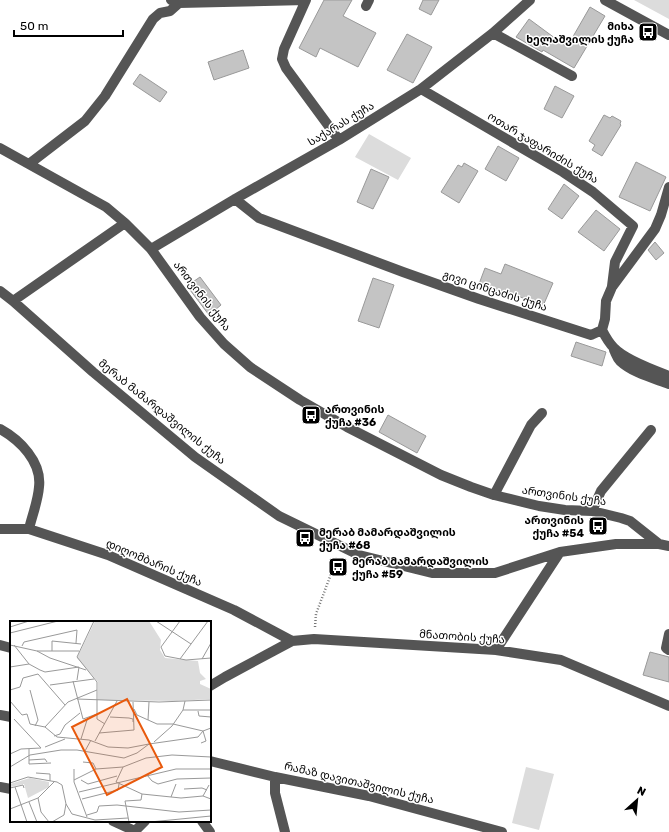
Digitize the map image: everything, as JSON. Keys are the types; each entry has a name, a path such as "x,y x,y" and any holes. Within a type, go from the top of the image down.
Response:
{"street":[{"path":"29,164 84,121 105,96 153,20 160,13 170,11 175,2 306,0 284,49 282,59 286,68 339,140"},
{"name":"საქარას ქუჩა","path":"151,249 339,140 421,89 493,33 530,0"},
{"path":"605,0 669,35"},
{"path":"493,33 572,76"},
{"name":"ოთარ ჯაფარიძის ქუჩა","path":"421,89 563,172 593,192 633,226 615,262 612,287"},
{"name":"ართვინის ქუჩა","path":"0,148 106,207 125,223 151,249 200,317 224,344 250,367 274,384 347,427 441,475 494,495 539,506 565,510 592,511 630,521 664,545"},
{"path":"669,187 655,230 612,287 606,301 605,319 602,330 614,348 619,360 630,368 669,384"},
{"name":"გივი ცინცაძის ქუჩა","path":"235,199 259,218 417,277 479,299 591,335 602,330"},
{"path":"13,301 125,223"},
{"name":"მერაბ მამარდაშვილის ქუჩა","path":"0,291 93,372 195,457 279,516 359,555 432,573 495,573 560,552 616,544 664,545"},
{"path":"614,348 643,366 669,376"},
{"path":"494,495 531,424 542,413"},
{"path":"0,429 11,435 28,453 38,471 39,487 29,529"},
{"path":"592,511 601,491 651,430"},
{"name":"დიღომბარის ქუჩა","path":"0,529 29,529 108,555 234,610 292,641"},
{"path":"496,650 560,552"},
{"path":"669,634 666,648 669,650"},
{"name":"მნათობის ქუჩა","path":"292,641 314,640 496,650 561,660 669,706"},
{"path":"211,685 292,641"},
{"path":"0,645 10,648"},
{"path":"0,715 10,717"},
{"name":"რამაზ დავითაშვილის ქუჩა","path":"211,761 275,777 369,796 489,830 502,832"},
{"path":"275,777 275,793 285,832"},
{"path":"0,787 10,789"},
{"path":"116,822 134,831 144,822"},
{"path":"203,822 210,832"}],"path":[{"path":"314,640 316,614 341,546"}],"shaded area":[{"path":"634,0 669,0 669,19"},
{"path":"369,134 411,158 398,180 355,157"},
{"path":"526,767 554,774 539,830 512,823"}],"building":[{"path":"324,0 352,0 343,16 376,33 358,67 320,48 316,57 299,48"},
{"path":"423,0 439,0 431,15 419,9"},
{"path":"590,7 605,16 574,68 543,50 542,52 516,37 529,19 567,47"},
{"path":"407,34 432,47 413,83 387,70"},
{"path":"243,50 249,68 214,80 208,62"},
{"path":"140,74 167,92 160,102 133,84"},
{"path":"555,86 574,96 562,118 544,109"},
{"path":"604,115 610,118 612,116 621,121 621,125 602,156 592,150 595,145 589,141"},
{"path":"498,146 519,158 506,181 485,169"},
{"path":"636,162 666,177 650,211 619,197"},
{"path":"464,163 478,171 459,203 441,192 458,165 462,167"},
{"path":"371,169 389,177 373,209 357,202"},
{"path":"564,184 579,196 562,219 548,209"},
{"path":"596,210 620,229 604,251 578,232"},
{"path":"655,242 664,253 656,260 648,250"},
{"path":"505,264 553,283 543,306 510,293 509,295 479,284 485,268 501,274"},
{"path":"200,277 221,305 209,315 187,286"},
{"path":"373,278 394,285 379,328 358,321"},
{"path":"576,342 606,352 602,366 571,356"},
{"path":"388,415 426,436 417,453 379,432"},
{"path":"650,652 669,657 669,682 643,675"}],"place":[{"name":"მიხა ხელაშვილის ქუჩა","path":"648,32"},
{"name":"ართვინის ქუჩა #36","path":"311,415"},
{"name":"ართვინის ქუჩა #54","path":"598,526"},
{"name":"მერაბ მამარდაშვილის ქუჩა #68","path":"305,538"},
{"name":"მერაბ მამარდაშვილის ქუჩა #59","path":"338,567"}]}
